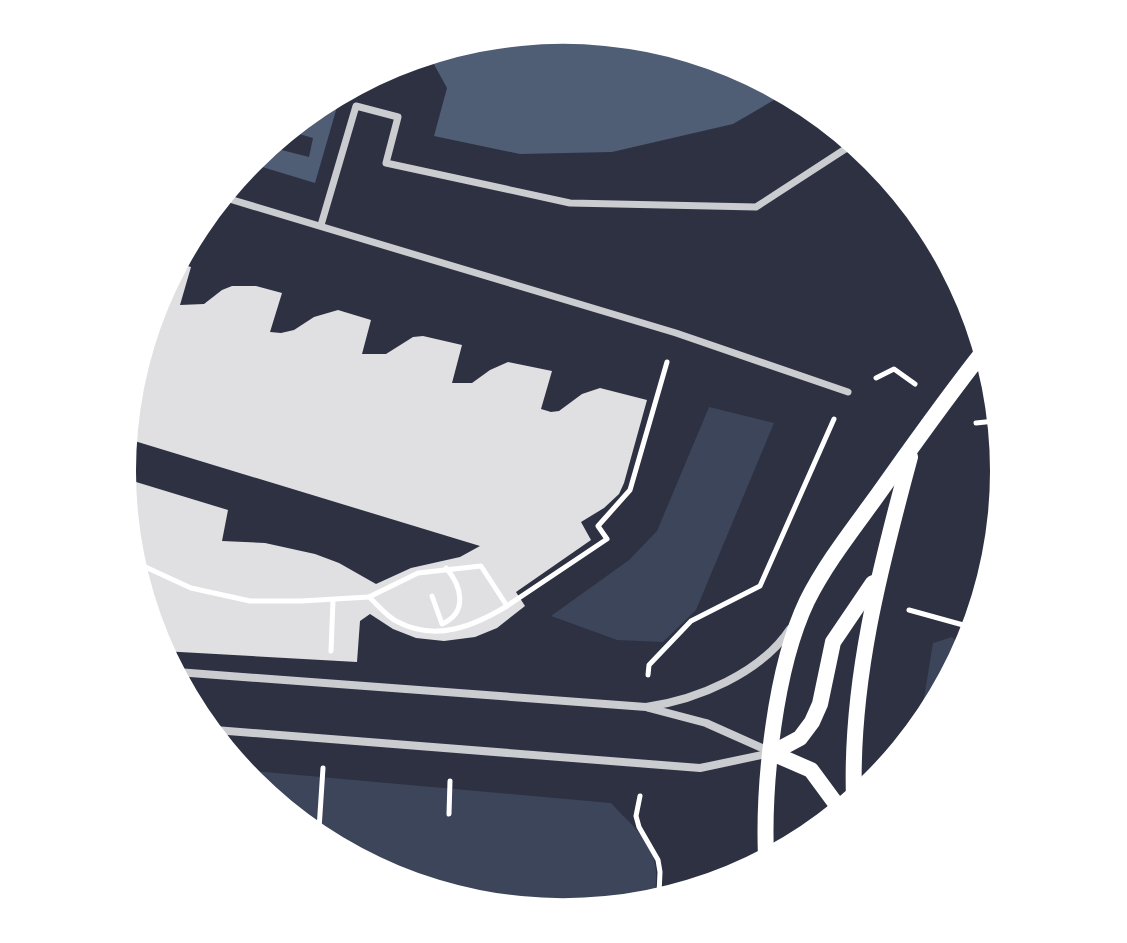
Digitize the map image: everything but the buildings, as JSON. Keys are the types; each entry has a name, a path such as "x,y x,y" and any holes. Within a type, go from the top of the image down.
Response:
{"main road":[{"path":"766,848 772,753 787,657 807,601 831,559 976,361"},
{"path":"855,784 858,707 880,570 914,444"},
{"path":"772,753 800,738 812,722 820,704 833,642 880,570"},
{"path":"772,753 811,770 835,802"}],"street":[{"path":"321,225 356,106 398,117 386,163 570,203 756,207 844,150"},
{"path":"233,200 676,333 848,392"},
{"path":"646,707 669,704 708,692 762,659 784,639 807,601"},
{"path":"186,673 646,707 706,723 772,753"},
{"path":"223,731 700,768 772,753"}],"path":[{"path":"369,597 396,621 417,629 438,632 481,622 607,539 598,526 630,490 676,333"},
{"path":"649,665 691,621 760,586 848,392 894,369 942,404"},
{"path":"147,568 191,588 250,601 369,597 418,573 481,566 507,606"},
{"path":"432,596 442,624 449,621 457,611 461,598 460,588 446,568"},
{"path":"332,643 333,600"},
{"path":"909,610 962,625"},
{"path":"449,814 450,781"},
{"path":"636,816 658,860 659,888"}],"shaded area":[{"path":"564,44 619,48 674,59 727,77 775,100 733,124 612,152 520,154 434,136 447,88 434,65 480,52"},
{"path":"336,110 315,183 263,167 303,132"},
{"path":"709,407 774,423 696,610 663,642 617,640 551,616 629,560 657,531"},
{"path":"952,637 956,641 923,702 933,643"},
{"path":"259,771 611,803 647,843 656,879 655,889 647,891 564,899 508,895 453,884 400,866 350,842 303,811"}],"pier":[{"path":"300,134 313,138 309,157 282,150"}]}
